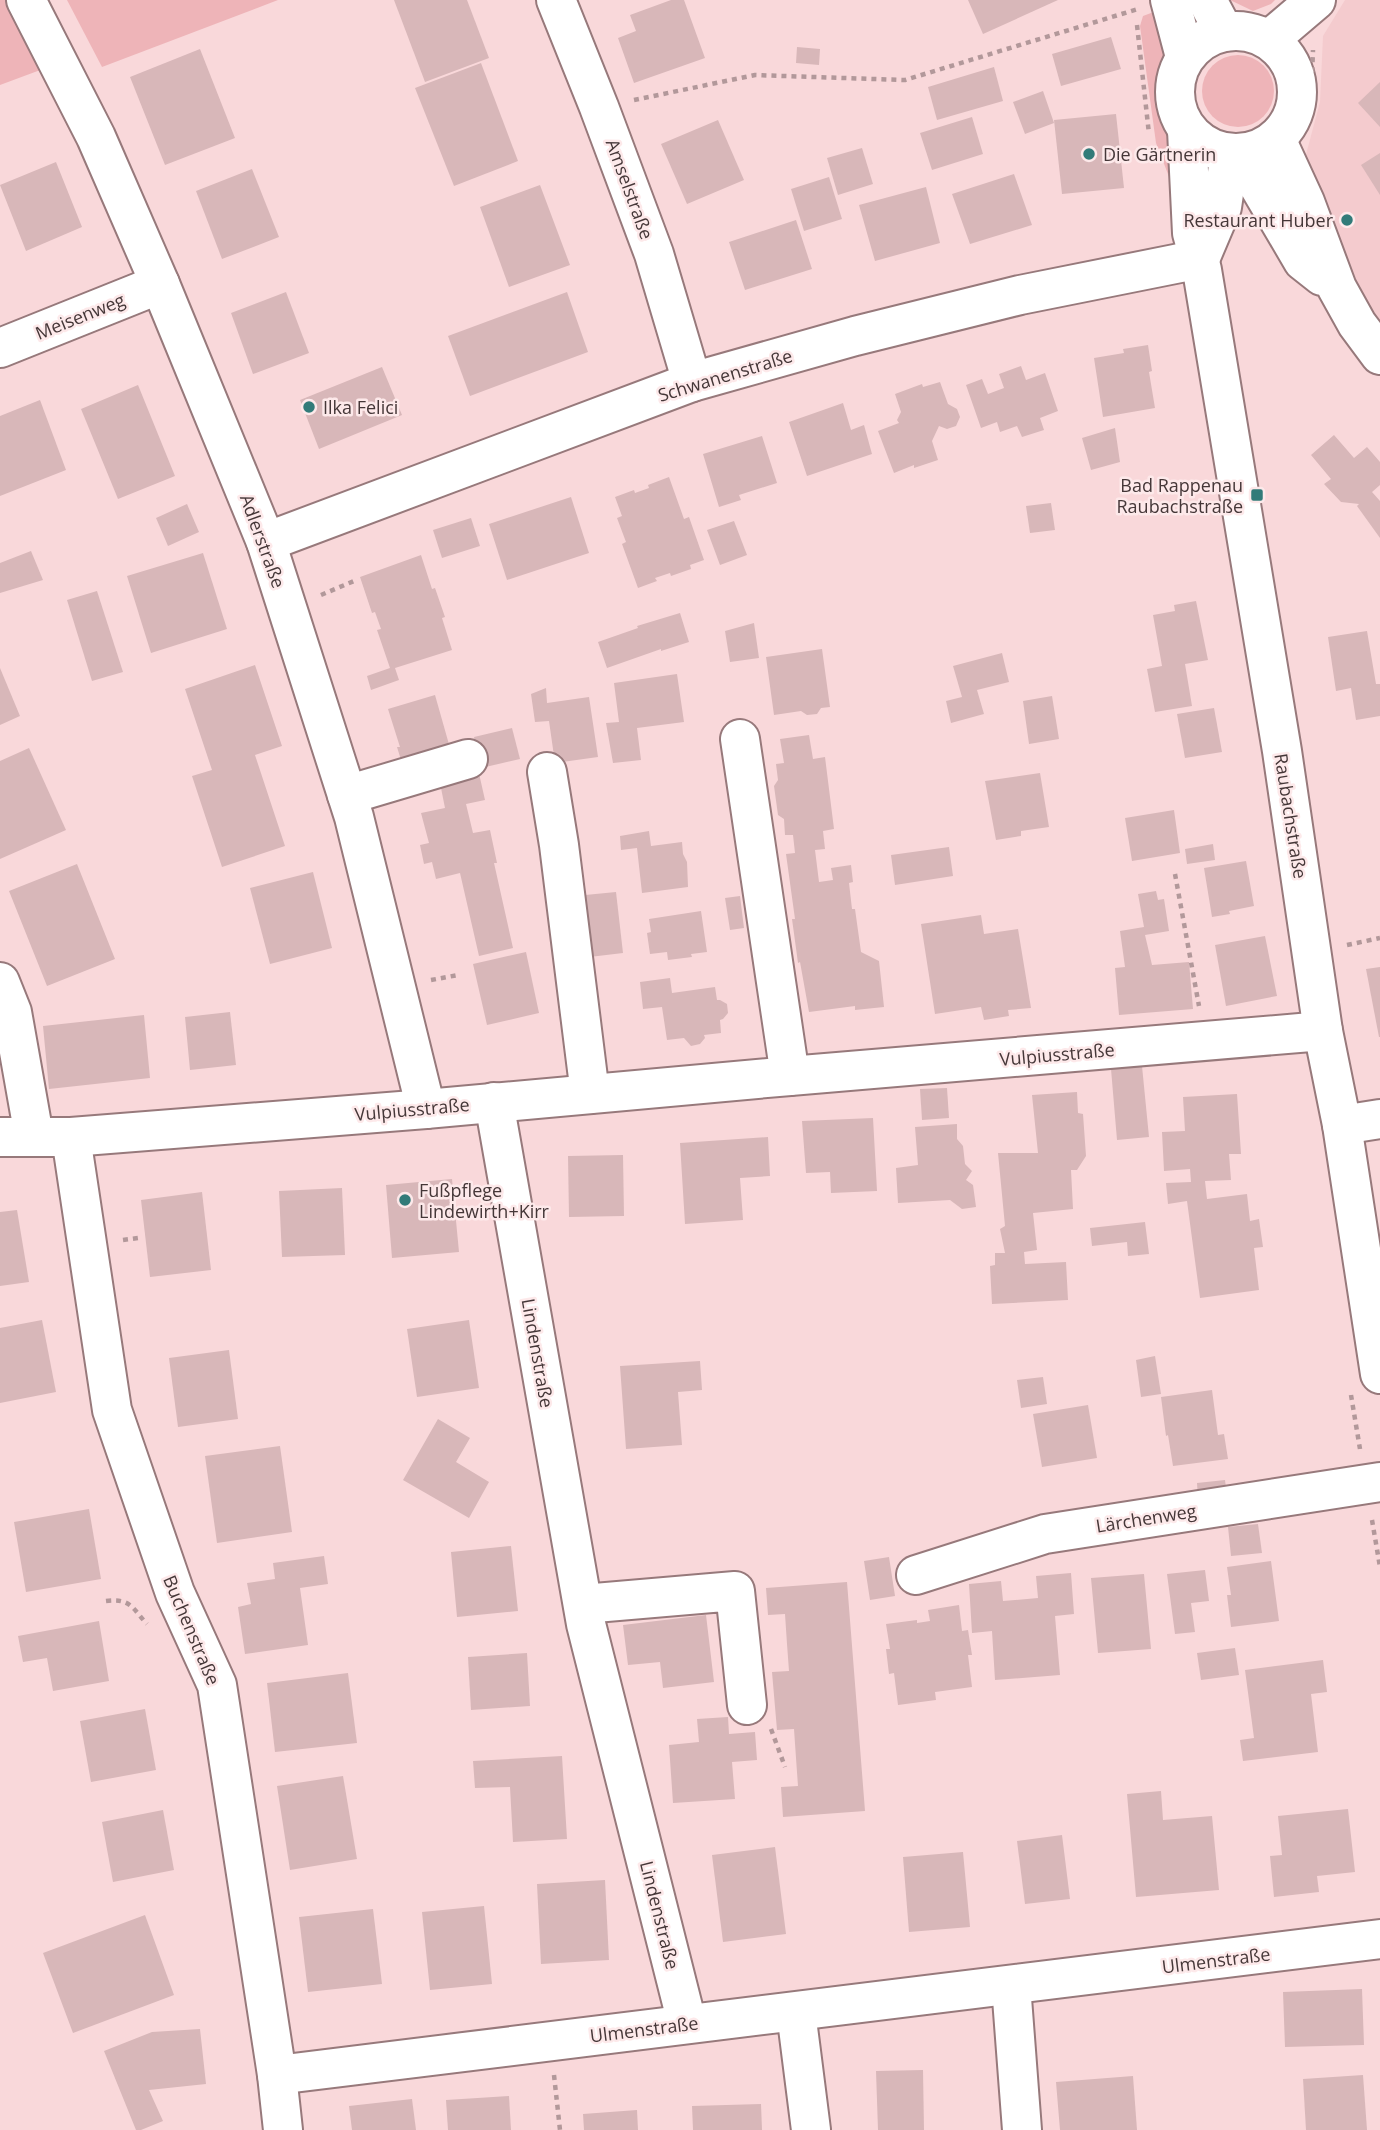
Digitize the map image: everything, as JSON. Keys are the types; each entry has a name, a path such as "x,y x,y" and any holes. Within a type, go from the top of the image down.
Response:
{"street":[{"name":"Adlerstraße","path":"26,0 96,137 160,284 266,542 348,795 426,1109"},
{"name":"Amselstraße","path":"556,0 654,254 692,382"},
{"path":"1269,40 1316,0"},
{"path":"1157,3 1181,37 1185,57"},
{"path":"1290,132 1264,147 1233,154 1206,146 1187,130 1178,113 1175,94 1177,75 1185,57 1202,41 1216,16 1240,31 1269,40 1291,64 1297,96 1287,127 1290,132 1305,202 1337,288 1357,324 1380,355"},
{"name":"Raubachstraße","path":"1187,130 1192,233 1200,259 1269,672 1380,1374"},
{"path":"1200,259 1222,207 1233,154"},
{"path":"1233,154 1254,176 1303,261 1337,288"},
{"name":"Schwanenstraße","path":"266,542 692,382 1020,295 1200,259"},
{"name":"Meisenweg","path":"0,348 160,284"},
{"path":"740,739 790,1076"},
{"path":"348,795 468,759"},
{"path":"547,772 559,845 590,1094"},
{"path":"0,982 12,1012 35,1137"},
{"name":"Vulpiusstraße","path":"35,1137 426,1109 1324,1031"},
{"name":"Lindenstraße","path":"494,1102 586,1624 687,2023"},
{"path":"1342,1125 1380,1119"},
{"name":"Buchenstraße","path":"35,1137 113,1410 175,1594 216,1685 277,2075 283,2130"},
{"name":"Lärchenweg","path":"916,1575 1045,1534 1380,1482"},
{"path":"583,1604 735,1591 747,1705"},
{"name":"Ulmenstraße","path":"277,2075 1380,1939"},
{"path":"1011,1985 1022,2130"},
{"path":"796,2012 811,2130"}],"path":[{"path":"599,107 755,75 905,80 1157,3"},
{"path":"1290,132 1311,104 1314,43"},
{"path":"1175,874 1206,1041"},
{"path":"550,2040 560,2130"}],"shaded area":[{"path":"0,0 9,0 43,69 0,85"},
{"path":"67,0 278,0 102,67"},
{"path":"1230,0 1275,0 1253,11"},
{"path":"1345,0 1380,0 1380,325 1363,301 1304,162 1320,102 1323,36"},
{"path":"1159,10 1167,58 1161,76 1161,104 1169,128 1171,182 1156,143 1140,26 1143,16"},
{"path":"1245,55 1264,65 1272,77 1272,105 1264,117 1252,125 1231,127 1212,117 1204,105 1202,84 1212,65 1224,57"}],"building":[{"path":"394,0 467,0 489,58 425,82"},
{"path":"671,0 684,0 705,58 634,83 618,38 636,31 630,15"},
{"path":"968,0 1058,0 983,34"},
{"path":"1111,37 1121,69 1061,86 1052,54"},
{"path":"797,47 820,49 819,65 796,63"},
{"path":"200,49 235,138 165,165 130,77"},
{"path":"481,63 518,161 454,186 415,88"},
{"path":"994,67 1003,101 937,120 928,87"},
{"path":"1380,82 1380,127 1358,103"},
{"path":"1043,91 1054,123 1025,134 1013,102"},
{"name":"Die Gärtnerin","path":"1116,114 1124,188 1062,194 1054,120"},
{"path":"972,117 983,154 932,170 920,133"},
{"path":"718,120 744,180 687,204 661,144"},
{"path":"862,148 873,184 838,195 827,158"},
{"path":"1380,153 1380,195 1361,165"},
{"path":"56,162 82,227 26,251 0,185"},
{"path":"252,169 279,237 222,259 196,191"},
{"path":"1014,174 1032,225 970,244 952,194"},
{"path":"829,177 842,219 804,231 791,189"},
{"path":"540,185 570,265 509,287 480,207"},
{"path":"926,187 940,243 875,261 859,205"},
{"path":"796,220 812,269 745,290 729,242"},
{"path":"286,292 309,353 253,374 231,313"},
{"path":"567,292 588,352 470,396 448,336"},
{"path":"1148,345 1155,408 1103,417 1094,358 1124,353 1123,349"},
{"path":"1021,366 1026,380 1045,373 1058,411 1040,418 1044,430 1022,437 1017,426 1000,432 997,422 981,428 966,385 982,379 988,394 1004,388 999,374"},
{"path":"382,367 402,415 319,449 300,400"},
{"path":"940,382 948,404 957,409 960,417 956,426 947,429 939,426 932,441 938,460 894,473 878,431 899,423 897,420 901,412 895,394 922,384 923,387"},
{"path":"138,385 175,476 118,499 81,409"},
{"path":"40,400 66,470 0,496 0,416"},
{"path":"843,403 851,430 864,425 872,454 807,476 789,422"},
{"path":"1115,428 1120,462 1091,470 1082,438"},
{"path":"1334,435 1354,458 1367,447 1380,462 1380,485 1372,492 1380,501 1380,538 1357,506 1359,504 1341,502 1324,484 1331,479 1311,455"},
{"path":"762,436 777,483 739,495 741,500 719,507 703,454"},
{"path":"669,477 684,519 689,517 704,560 690,565 691,569 655,578 657,581 638,588 622,544 626,542 617,518 622,516 615,497 649,488 648,485"},
{"path":"571,497 589,553 507,580 489,524"},
{"path":"1051,503 1055,530 1030,533 1026,506"},
{"path":"187,504 199,532 168,546 156,518"},
{"path":"471,518 480,546 442,558 433,530"},
{"path":"734,521 747,555 720,565 707,530"},
{"path":"31,551 43,580 0,593 0,563"},
{"path":"203,553 227,629 151,653 127,576"},
{"path":"421,555 445,617 442,618 452,650 395,668 399,680 371,690 367,676 390,668 377,630 381,629 375,612 372,613 360,577"},
{"path":"97,591 123,672 92,681 67,600"},
{"path":"1196,601 1208,660 1185,664 1192,706 1155,712 1147,669 1162,666 1153,615 1175,611 1174,605"},
{"path":"680,613 689,642 607,668 598,642"},
{"path":"754,623 759,658 730,662 725,631"},
{"path":"1367,631 1376,684 1380,684 1380,716 1356,720 1351,688 1336,691 1328,637"},
{"path":"822,649 830,707 821,708 817,714 807,715 801,711 774,715 766,657"},
{"path":"1002,653 1009,682 977,690 984,714 951,723 946,701 962,697 953,666"},
{"path":"255,665 282,746 255,755 285,846 222,867 192,776 212,770 185,689"},
{"path":"0,668 20,716 0,725"},
{"path":"677,674 684,722 637,728 641,760 613,763 606,723 619,722 614,683"},
{"path":"546,688 547,703 589,697 598,757 555,763 549,721 535,722 531,694"},
{"path":"435,695 452,755 401,760 397,747 400,747 388,709"},
{"path":"1052,696 1059,739 1029,744 1023,701"},
{"path":"1214,708 1222,752 1185,758 1177,714"},
{"path":"512,728 520,759 481,768 474,737"},
{"path":"809,735 813,759 825,757 834,829 823,831 825,849 815,850 819,882 833,880 831,868 851,865 853,882 849,883 861,952 879,961 884,1007 855,1010 855,1006 809,1012 800,962 798,963 786,854 795,853 793,835 785,835 784,819 778,815 774,786 778,780 776,764 784,763 780,739"},
{"path":"29,748 66,830 0,859 0,761"},
{"path":"478,769 485,800 466,804 473,833 490,830 497,863 494,863 513,948 479,956 460,873 436,879 432,862 424,864 420,845 429,843 421,813 445,808 439,778"},
{"path":"1040,773 1049,827 1021,831 1021,836 996,840 985,781"},
{"path":"1174,810 1180,853 1132,861 1125,818"},
{"path":"649,831 651,846 682,842 687,862 688,887 642,893 637,848 621,850 620,836"},
{"path":"1213,844 1215,860 1187,864 1185,849"},
{"path":"949,847 953,876 895,885 891,855"},
{"path":"1246,861 1254,906 1212,917 1204,868"},
{"path":"77,864 115,959 47,986 9,891"},
{"path":"313,872 332,948 270,964 250,888"},
{"path":"1156,891 1158,900 1164,899 1169,931 1145,935 1152,965 1189,962 1193,1009 1119,1015 1115,968 1125,967 1120,931 1144,927 1138,894"},
{"path":"616,892 623,953 581,958 575,896"},
{"path":"740,896 744,928 730,930 725,898"},
{"path":"701,911 707,952 668,960 667,952 650,954 647,933 651,932 649,919"},
{"path":"981,915 984,934 1018,929 1031,1008 1008,1010 1009,1016 984,1020 981,1007 935,1014 921,924"},
{"path":"1265,936 1277,996 1226,1006 1215,945"},
{"path":"526,952 539,1013 487,1025 473,964"},
{"path":"1380,967 1380,1037 1379,1037 1366,969"},
{"path":"670,978 672,993 715,987 717,1000 727,1004 728,1013 720,1020 721,1033 704,1035 705,1038 700,1044 691,1046 684,1038 667,1040 662,1007 643,1009 640,982"},
{"path":"230,1012 236,1065 190,1070 185,1017"},
{"path":"144,1015 150,1078 49,1089 43,1026"},
{"path":"1142,1066 1149,1137 1117,1140 1111,1069"},
{"path":"947,1088 949,1118 922,1120 920,1089"},
{"path":"1077,1092 1078,1113 1083,1114 1086,1156 1077,1170 1071,1170 1073,1209 1033,1213 1037,1250 1024,1252 1025,1264 1066,1262 1068,1300 992,1304 990,1266 995,1265 995,1253 1005,1253 1000,1229 1005,1226 998,1153 1038,1153 1032,1095"},
{"path":"1237,1094 1241,1154 1229,1154 1231,1180 1205,1181 1207,1199 1247,1194 1250,1221 1259,1219 1263,1247 1254,1248 1259,1290 1200,1298 1187,1201 1168,1204 1166,1183 1191,1182 1190,1169 1164,1171 1162,1132 1185,1131 1183,1097"},
{"path":"873,1118 877,1191 831,1193 830,1172 806,1173 802,1121"},
{"path":"957,1124 957,1139 963,1146 965,1164 972,1171 966,1180 973,1185 976,1207 962,1209 950,1200 898,1203 896,1168 918,1165 915,1127"},
{"path":"768,1137 770,1176 740,1178 743,1220 685,1224 680,1143"},
{"path":"623,1155 624,1216 569,1217 568,1156"},
{"path":"452,1179 459,1252 392,1258 386,1185"},
{"path":"342,1188 345,1255 282,1257 279,1191"},
{"path":"202,1192 211,1270 150,1277 141,1200"},
{"path":"17,1210 29,1282 0,1286 0,1212"},
{"path":"1145,1222 1149,1254 1128,1256 1127,1242 1092,1246 1090,1228"},
{"path":"42,1320 56,1392 0,1403 0,1328"},
{"path":"469,1320 479,1388 417,1397 407,1329"},
{"path":"229,1350 238,1419 178,1427 169,1358"},
{"path":"1155,1356 1161,1394 1141,1397 1136,1360"},
{"path":"700,1361 702,1390 678,1392 682,1445 626,1449 620,1366"},
{"path":"1043,1377 1047,1404 1021,1408 1017,1380"},
{"path":"1212,1390 1218,1435 1224,1434 1228,1459 1173,1466 1161,1397"},
{"path":"1088,1405 1097,1458 1042,1467 1033,1414"},
{"path":"438,1419 470,1438 456,1462 489,1482 469,1518 403,1480"},
{"path":"280,1446 292,1532 217,1543 205,1456"},
{"path":"1225,1480 1227,1495 1198,1498 1197,1483"},
{"path":"89,1509 101,1579 26,1592 14,1522"},
{"path":"1258,1524 1262,1553 1231,1556 1228,1527"},
{"path":"511,1546 518,1611 457,1617 451,1552"},
{"path":"324,1556 328,1584 300,1588 308,1645 245,1654 238,1607 251,1604 247,1583 275,1579 273,1563"},
{"path":"889,1557 895,1596 870,1600 864,1561"},
{"path":"1271,1561 1279,1621 1231,1627 1227,1595 1231,1595 1227,1567"},
{"path":"1205,1570 1209,1601 1191,1603 1195,1632 1175,1634 1167,1574"},
{"path":"1071,1573 1074,1614 1055,1616 1060,1675 995,1680 992,1631 972,1633 969,1584 1001,1581 1003,1601 1038,1598 1036,1576"},
{"path":"1144,1574 1151,1649 1098,1653 1091,1578"},
{"path":"847,1582 865,1811 783,1817 781,1787 798,1786 794,1729 777,1730 772,1672 789,1671 785,1614 768,1615 766,1588"},
{"path":"959,1605 962,1631 968,1630 972,1655 968,1655 972,1687 935,1692 936,1700 898,1705 894,1673 889,1674 886,1649 890,1649 886,1624 930,1621 928,1610"},
{"path":"706,1615 714,1682 663,1688 660,1662 628,1665 623,1625"},
{"path":"99,1621 109,1681 53,1691 47,1658 23,1662 18,1636"},
{"path":"1235,1648 1239,1675 1201,1680 1197,1653"},
{"path":"527,1653 530,1706 471,1710 468,1657"},
{"path":"1323,1660 1327,1692 1311,1694 1318,1752 1243,1761 1240,1740 1254,1738 1245,1670"},
{"path":"348,1673 357,1743 275,1752 267,1683"},
{"path":"145,1709 156,1770 91,1782 80,1721"},
{"path":"728,1717 729,1734 755,1732 757,1760 732,1762 735,1799 673,1803 669,1745 699,1742 697,1719"},
{"path":"562,1756 567,1839 513,1842 510,1787 475,1788 473,1761"},
{"path":"343,1776 357,1859 290,1870 277,1786"},
{"path":"1161,1791 1163,1820 1212,1816 1219,1890 1136,1897 1127,1794"},
{"path":"1348,1809 1355,1872 1317,1876 1319,1892 1274,1897 1270,1856 1282,1855 1278,1816"},
{"path":"163,1810 174,1870 113,1882 102,1822"},
{"path":"1062,1835 1070,1899 1025,1904 1017,1841"},
{"path":"775,1847 786,1934 723,1942 712,1855"},
{"path":"963,1852 970,1927 909,1932 903,1857"},
{"path":"605,1880 609,1960 541,1964 537,1884"},
{"path":"484,1906 492,1984 430,1990 422,1912"},
{"path":"373,1909 382,1984 308,1992 299,1917"},
{"path":"145,1915 174,1995 73,2033 43,1953"},
{"path":"1362,1989 1364,2045 1285,2047 1283,1992"},
{"path":"200,2029 206,2084 149,2090 163,2121 136,2130 104,2051 152,2032"},
{"path":"923,2070 924,2130 878,2130 876,2071"},
{"path":"1363,2075 1367,2130 1306,2130 1303,2079"},
{"path":"1133,2076 1137,2130 1060,2130 1056,2082"},
{"path":"509,2096 511,2130 448,2130 446,2100"},
{"path":"412,2099 416,2130 352,2130 349,2106"},
{"path":"761,2104 762,2130 693,2130 692,2106"},
{"path":"637,2110 638,2130 584,2130 583,2114"}],"place":[{"name":"Die Gärtnerin","path":"1089,154"},
{"name":"Restaurant Huber","path":"1347,220"},
{"name":"Ilka Felici","path":"309,407"},
{"name":"Bad Rappenau Raubachstraße","path":"1257,495"},
{"name":"Fußpflege Lindewirth+Kirr","path":"405,1200"}]}
